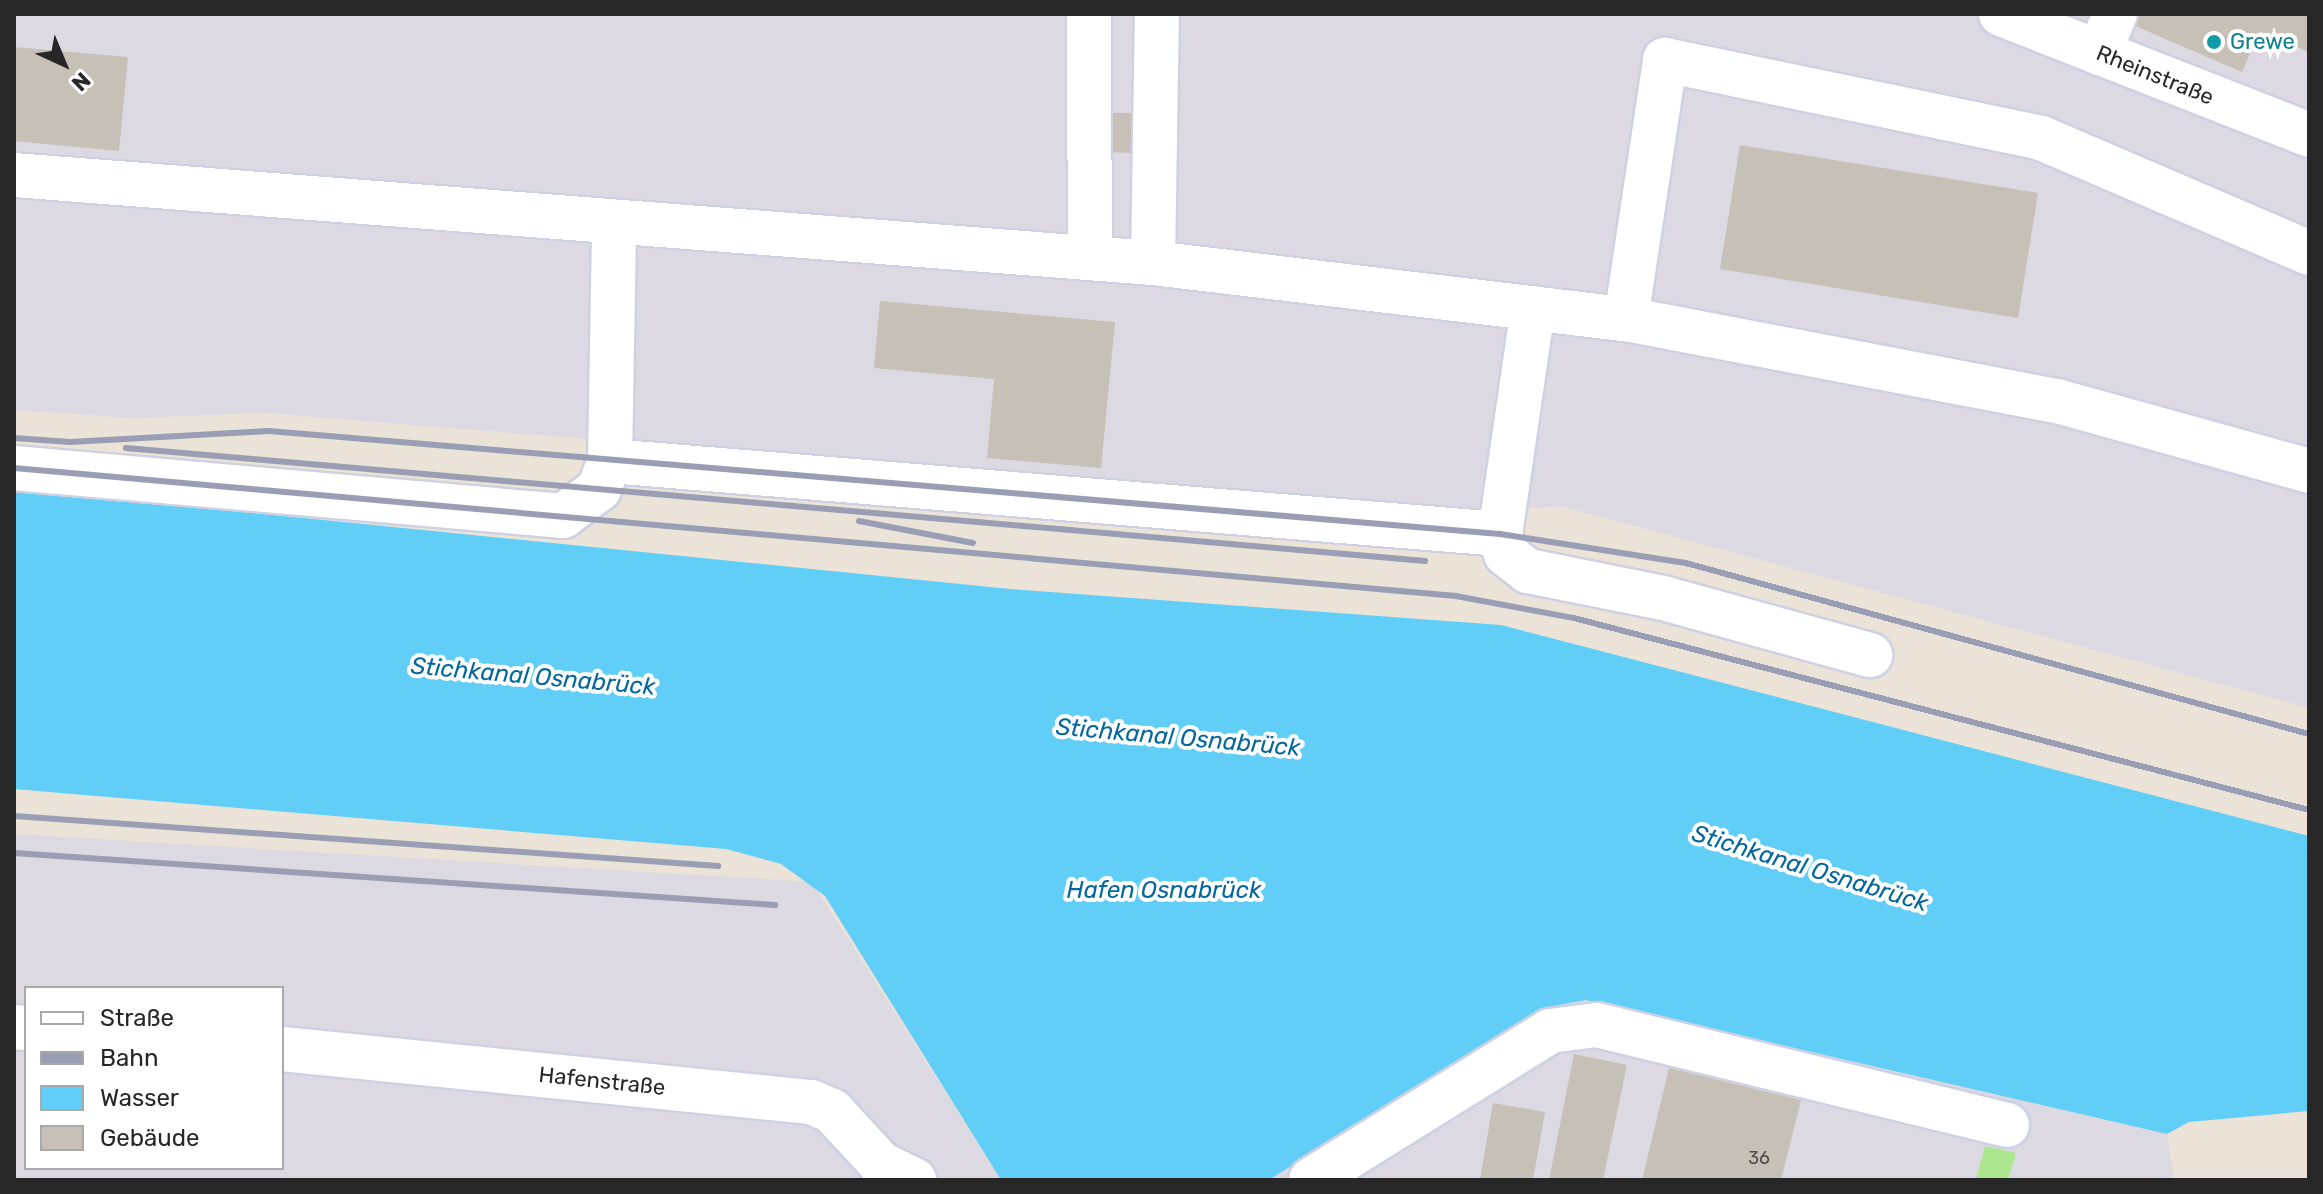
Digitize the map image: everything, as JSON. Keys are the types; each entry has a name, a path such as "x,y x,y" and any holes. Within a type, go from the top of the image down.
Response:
{"street":[{"path":"1089,14 1090,258"},
{"path":"1153,263 1157,14"},
{"name":"Rheinstraße","path":"2001,14 2107,33 2309,135"},
{"path":"1626,319 1665,60 2041,138 2309,253"},
{"path":"14,175 1153,263 1626,319 2057,401 2309,471"},
{"path":"14,468 563,516 599,489 610,461 614,222"},
{"path":"1533,308 1500,534 1506,554 1528,571 1663,598 1870,655"},
{"path":"610,461 1500,534"},
{"path":"1311,1180 1550,1031 1597,1025 2007,1125"},
{"name":"Hafenstraße","path":"284,1049 811,1102 832,1111 892,1175"}],"shaded area":[{"path":"14,14 2309,14 2309,708 1564,507 1452,509 265,413 132,418 14,410"},
{"path":"14,834 812,882 1001,1180 14,1180"},
{"path":"1586,1000 2167,1134 2174,1180 1269,1180 1542,1007"}],"green space":[{"path":"1985,1146 2016,1153 2008,1180 1976,1180"}],"water":[{"name":"Hafen Osnabrück","path":"14,489 1010,589 1501,625 2309,836 2309,1111 2189,1122 2167,1134 1586,1000 1542,1008 1269,1180 1001,1180 825,896 781,864 726,849 14,789"}],"building":[{"name":"Grewe","path":"2138,14 2309,14 2309,52 2260,31 2242,72 2133,25"},
{"path":"14,47 128,57 119,151 14,141"},
{"path":"1108,113 1134,113 1134,153 1108,152"},
{"path":"1740,145 2038,193 2018,318 1720,269"},
{"path":"880,301 1115,322 1101,468 987,458 994,379 874,368"},
{"path":"1574,1054 1627,1065 1603,1180 1549,1180"},
{"path":"1669,1068 1801,1100 1781,1180 1642,1180"},
{"path":"1493,1103 1545,1112 1533,1180 1480,1180"}],"railway":[{"path":"14,438 70,442 269,431 1500,534 1686,563 2309,734"},
{"path":"126,448 1425,561"},
{"path":"14,468 1456,596 1574,618 2309,810"},
{"path":"859,521 973,543"},
{"path":"14,816 718,866"},
{"path":"14,853 775,905"}],"place":[{"name":"Grewe","path":"2214,42"}],"water label":[{"name":"Stichkanal Osnabrück","path":"533,677"},
{"name":"Stichkanal Osnabrück","path":"1178,738"},
{"name":"Stichkanal Osnabrück","path":"1810,869"}]}
